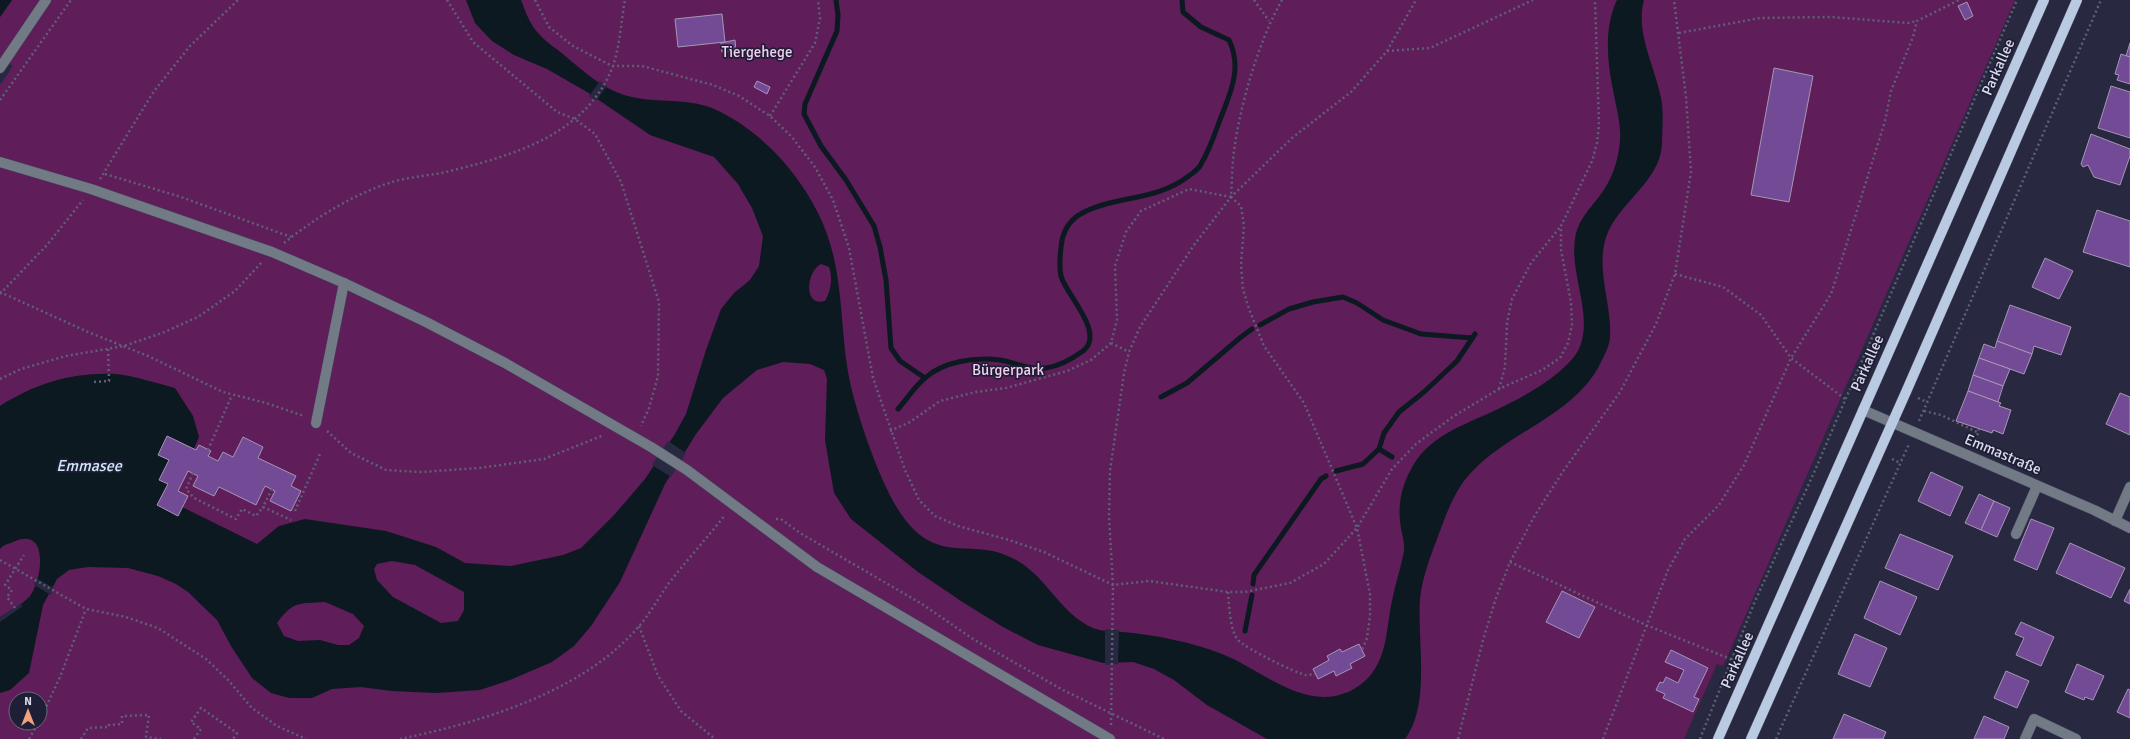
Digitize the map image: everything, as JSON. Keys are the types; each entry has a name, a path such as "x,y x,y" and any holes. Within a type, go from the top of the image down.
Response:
{"main road":[{"name":"Parkallee","path":"1718,739 1751,668 2044,0"},
{"path":"1751,739 1892,423 2077,0"}],"street":[{"path":"0,68 46,0"},
{"path":"0,162 91,189 272,252 344,283 426,322 505,363 651,447 687,470 734,504 816,567 1110,736"},
{"path":"312,420 344,283"},
{"name":"Emmastraße","path":"1863,410 2130,528"},
{"path":"2016,534 2037,486"},
{"path":"2115,521 2130,487"},
{"path":"2025,739 2034,719 2076,739"}],"path":[{"path":"0,100 71,0"},
{"path":"238,0 190,46 154,91 104,174 47,245 1,293 124,346 202,383 312,420 351,453 386,470 421,472 479,468 544,459 594,439"},
{"path":"447,0 473,42 557,112 575,119 595,134 621,182 659,302 657,381 647,413 636,438"},
{"path":"535,0 549,27 574,46 612,66 642,66 713,85 739,96 770,116 791,136 815,167 833,200 848,248 873,378 890,431 905,470 919,500 935,516 958,526 1009,540 1044,552 1113,585 1149,581 1228,592 1245,592 1290,583 1324,564 1357,528 1392,469 1416,444 1454,416 1499,389 1542,370 1560,358 1568,343 1572,324 1571,302 1561,250 1561,226"},
{"path":"0,379 21,369 66,356 124,346 162,333 198,317 235,291 272,252 291,237 337,208 390,183 430,175 501,157 537,144 575,119 604,83 617,52 625,0"},
{"path":"770,116 815,43 820,18 818,0"},
{"path":"1254,0 1269,21"},
{"path":"1231,197 1234,151 1249,84 1269,21 1282,0"},
{"path":"1110,736 1113,585 1109,517 1110,471 1124,373 1129,352 1140,327 1194,245 1231,197 1292,138 1351,92 1387,51 1416,0"},
{"path":"1387,51 1430,48 1534,0"},
{"path":"1499,389 1505,367 1507,323 1512,298 1531,263 1561,226 1592,161 1597,143 1599,125 1595,0"},
{"path":"1458,739 1483,640 1496,598 1510,562 1535,515 1564,470 1620,392 1656,324 1674,274 1691,172 1686,97 1674,0"},
{"path":"1679,33 1760,18 1831,17 1908,23 1917,21 1959,0"},
{"name":"Parkallee","path":"1700,739 1756,601 1813,475 1831,430 2017,0"},
{"path":"1776,739 1924,411 2101,0"},
{"path":"1603,739 1668,570 1685,539 1719,505 1744,465 1791,358 1831,294 1885,121 1891,91 1913,37 1917,21"},
{"path":"104,174 181,197 291,237"},
{"path":"890,431 910,422 940,401 976,392 1006,388 1067,371 1091,360 1111,343 1117,320 1115,266 1126,232 1141,211 1189,189 1231,197 1240,206 1244,226 1241,264 1243,289 1249,309 1264,346 1304,403 1357,528 1370,594 1370,616 1367,638 1362,650"},
{"path":"1674,274 1723,287 1762,315 1791,358 1845,399"},
{"path":"1111,343 1129,352"},
{"path":"94,382 109,381 108,349"},
{"path":"1858,369 1863,371"},
{"path":"208,450 232,394"},
{"path":"1916,397 1927,402"},
{"path":"1924,411 1941,415 1979,433 1979,429"},
{"path":"1831,430 1836,433"},
{"path":"295,511 296,504 320,454"},
{"path":"1889,458 1900,462"},
{"path":"193,473 186,489 194,498 236,519 242,509 256,516 263,507 272,489"},
{"path":"400,739 454,728 506,711 574,679 611,653 640,626 669,583 734,504"},
{"path":"263,507 290,520"},
{"path":"774,518 781,519 800,533 922,604 973,639 1063,690 1164,739"},
{"path":"16,608 7,597 12,590 5,585 24,555"},
{"path":"0,560 86,609 126,617 158,628 206,660 228,680 252,708 277,726 306,739"},
{"path":"1510,562 1646,625 1751,668"},
{"path":"1228,592 1230,616 1237,640 1255,652 1292,669 1306,675 1315,674"},
{"path":"48,703 60,677 86,609"},
{"path":"640,626 658,676 681,711 715,739"},
{"path":"194,739 201,729 191,722 201,708 237,733 233,739"},
{"path":"81,739 88,728 109,728 109,724 122,724 122,716 149,715 146,737 161,739"}],"green space":[{"name":"Bürgerpark","path":"12,0 2015,0 1733,644 1723,666 1717,664 1684,739 0,739 0,85 13,66 0,59 0,17"}],"water":[{"path":"0,0 12,0 0,17"},
{"name":"Emmasee","path":"466,0 521,0 531,23 543,38 604,86 632,97 692,103 712,108 729,116 760,138 787,166 809,197 826,232 837,271 845,351 851,387 856,405 869,445 885,484 901,514 915,531 929,541 943,546 1002,553 1018,561 1029,568 1072,614 1093,628 1104,631 1135,633 1160,637 1198,646 1222,654 1285,687 1311,696 1337,696 1354,689 1369,677 1380,660 1393,595 1404,551 1400,521 1402,491 1414,464 1431,445 1452,430 1514,401 1545,383 1559,372 1579,350 1584,328 1584,316 1575,264 1575,239 1579,224 1601,194 1611,177 1616,165 1619,146 1620,127 1608,56 1608,33 1613,10 1617,0 1644,0 1642,25 1647,49 1661,98 1663,115 1662,144 1659,159 1653,172 1616,219 1608,231 1604,245 1603,268 1609,314 1610,341 1598,368 1585,386 1569,401 1551,415 1496,451 1479,465 1464,481 1456,494 1442,524 1424,576 1421,591 1420,690 1418,708 1413,725 1405,739 1267,739 1207,705 1174,680 1154,669 1133,662 1103,663 1038,645 1003,627 918,572 851,519 834,493 825,440 827,379 824,370 810,364 783,362 757,370 723,398 696,434 665,484 620,582 591,626 574,646 552,662 510,680 480,690 436,693 392,691 361,687 332,689 312,698 289,698 271,693 252,678 231,646 217,620 188,592 176,584 158,576 128,568 88,567 69,570 57,579 43,605 29,673 10,690 0,693 0,617 20,605 30,596 38,578 40,556 38,547 33,541 25,539 3,546 0,549 0,406 41,385 70,377 116,374 175,388 193,416 199,437 170,501 257,544 279,526 305,519 386,531 436,547 465,563 511,566 563,555 581,548 615,514 645,479 675,434 686,414 706,350 721,309 734,293 750,280 759,266 763,236 752,208 738,184 714,157 650,135 587,92 547,69 514,55 492,41 475,23","holes":["821,264 829,267 831,276 829,293 825,301 813,299 809,288 812,274","392,561 415,565 464,592 464,610 458,621 441,623 393,597 377,580 374,569 377,564","325,602 353,614 364,626 359,638 349,645 338,645 320,640 298,641 284,636 277,623 288,610 303,603"]}],"pier":[{"path":"600,81 607,86 596,101 589,96"},
{"path":"668,441 686,453 671,477 652,465"},
{"path":"36,578 54,588 51,595 34,585"},
{"path":"20,604 23,606 0,622 0,617"},
{"path":"1105,629 1119,630 1118,664 1105,665"}],"building":[{"path":"1967,2 1973,16 1965,20 1958,6"},
{"path":"722,14 725,42 678,47 675,19"},
{"path":"735,40 736,51 722,52 721,43"},
{"path":"2130,43 2130,57 2126,56"},
{"path":"2121,54 2130,57 2130,84 2117,80 2119,75 2115,74"},
{"path":"1774,68 1813,76 1789,202 1751,195"},
{"path":"757,81 770,87 767,94 754,87"},
{"path":"2111,86 2130,92 2130,138 2098,128"},
{"path":"2091,134 2130,149 2130,156 2120,185 2094,177 2088,165 2083,167 2081,164"},
{"path":"2097,210 2130,221 2130,267 2083,252"},
{"path":"2045,258 2073,271 2059,299 2032,287"},
{"path":"2010,305 2071,327 2061,355 2034,346 2032,354 1997,341"},
{"path":"1997,341 2032,354 2024,374 1979,358 1984,344 1995,348"},
{"path":"1979,358 2010,369 2003,386 1973,375"},
{"path":"1973,375 2003,386 1998,402 1968,391"},
{"path":"1968,391 2001,403 1999,406 2011,410 2003,434 1993,430 1992,433 1956,421"},
{"path":"2120,393 2130,397 2130,435 2106,424"},
{"path":"167,436 196,450 199,445 211,451 208,456 218,461 223,452 233,457 243,437 263,447 258,458 296,476 291,486 301,491 291,511 270,501 275,491 265,486 256,505 219,487 214,496 193,486 198,476 188,471 178,491 188,496 178,516 157,505 168,484 159,480 169,460 158,455"},
{"path":"1931,472 1963,487 1950,516 1918,501"},
{"path":"1979,494 1994,501 1981,530 1965,523"},
{"path":"1994,501 2010,508 1997,537 1981,530"},
{"path":"2031,519 2054,528 2037,570 2014,560"},
{"path":"1900,534 1953,556 1938,590 1885,568"},
{"path":"2070,543 2125,568 2111,598 2056,573"},
{"path":"1880,581 1917,597 1900,635 1864,618"},
{"path":"2130,589 2130,604 2124,601"},
{"path":"1562,591 1595,607 1579,638 1546,622"},
{"path":"2021,622 2054,637 2041,666 2016,655 2024,638 2015,634"},
{"path":"1855,634 1887,648 1870,687 1838,674"},
{"path":"1359,644 1365,656 1350,664 1352,668 1336,676 1334,671 1318,679 1313,669 1329,660 1327,656 1340,649 1342,652"},
{"path":"1671,650 1708,668 1694,697 1699,699 1693,712 1663,698 1665,694 1656,690 1660,682 1663,683 1666,677 1678,683 1684,670 1665,662"},
{"path":"2077,664 2104,676 2093,700 2085,697 2084,700 2065,692"},
{"path":"2006,671 2029,681 2017,708 1994,698"},
{"path":"2128,689 2130,690 2130,718 2117,712"},
{"path":"1844,714 1886,732 1883,739 1833,739"},
{"path":"1984,716 2009,727 2004,739 1974,739"}],"waterway":[{"path":"836,0 838,15 837,31 805,104 804,114 821,146 846,180 874,226 880,247 886,280 891,348 900,361 925,378"},
{"path":"898,409 921,381 933,372 950,364 970,360 990,359 1040,369 1061,364 1083,351 1089,343 1090,334 1087,324 1061,276 1060,262 1062,243 1067,227 1076,217 1092,208 1167,189 1196,170 1205,158 1211,145 1227,103 1232,85 1235,58 1229,40 1201,27 1183,12 1182,0"},
{"path":"1260,325 1289,309 1313,302 1343,297 1357,303 1383,320 1421,334 1472,338"},
{"path":"1161,397 1187,383 1252,329"},
{"path":"1336,471 1363,464 1379,449 1384,433 1399,412 1424,392 1457,361 1475,334"},
{"path":"1379,449 1392,457"},
{"path":"1253,584 1254,575 1321,479 1326,476"},
{"path":"1245,631 1252,595"}],"park label":[{"name":"Tiergehege","path":"757,52"}]}
